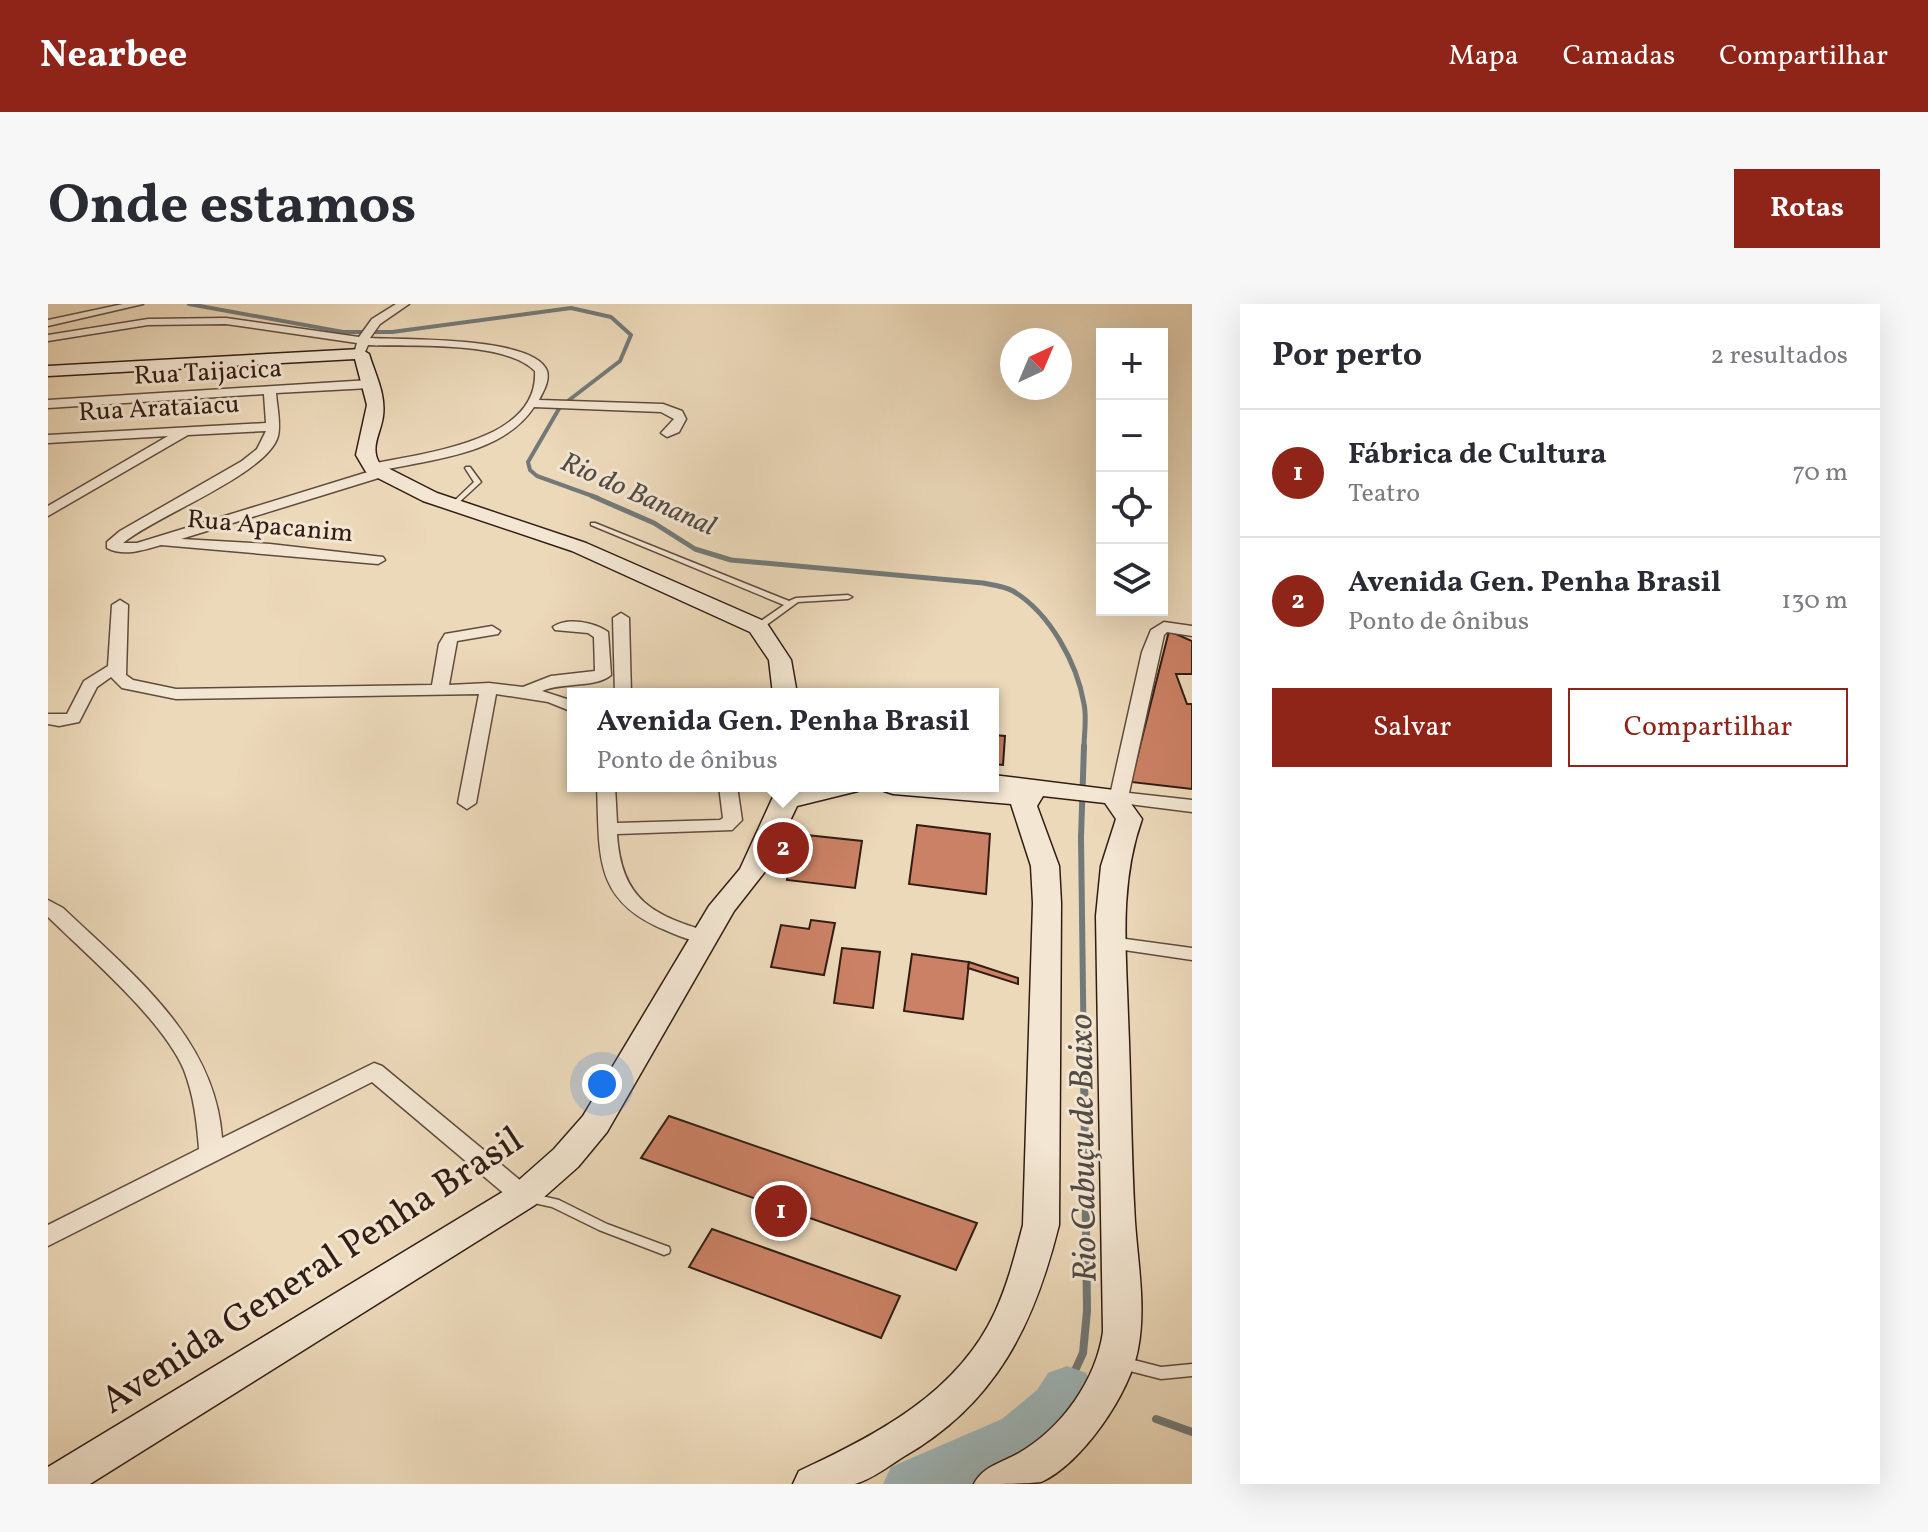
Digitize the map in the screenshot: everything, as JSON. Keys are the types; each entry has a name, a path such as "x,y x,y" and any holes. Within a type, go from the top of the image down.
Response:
{"main road":[{"path":"48,371 362,344 375,411 365,449 368,462 377,470 453,505 579,547 758,627 780,660 784,688"},
{"path":"999,784 1056,796"},
{"name":"Avenida General Penha Brasil","path":"55,1484 523,1196 566,1158 595,1124 723,906 736,898 783,792"},
{"path":"946,792 991,806 1036,833"},
{"path":"979,792 1114,801 1129,819 1120,839 1114,872 1111,943 1115,1163 1122,1304 1117,1361 1078,1423 1050,1454 1028,1469 995,1484"},
{"path":"814,1484 891,1446 949,1405 996,1347 1018,1308 1032,1273 1041,1225 1047,903 1045,866 1024,805 1056,796"}],"street":[{"path":"48,323 138,304"},
{"path":"362,344 372,325 404,304"},
{"path":"48,338 188,319 260,325 362,344 473,345 531,360 541,370 542,381 537,403 493,437 377,470 138,547 116,548 112,545 125,534 258,454 269,444 272,427 270,391"},
{"name":"Rua Taijacica","path":"48,404 370,384"},
{"path":"537,403 671,410 678,414 680,423 667,433"},
{"name":"Rua Arataiacu","path":"48,439 272,427"},
{"path":"48,512 188,430"},
{"path":"48,451 70,438"},
{"name":"Rua Apacanim","path":"158,540 378,560"},
{"path":"120,605 116,669 119,677 128,684 176,694 489,688 528,691 567,705"},
{"path":"621,618 623,688"},
{"path":"528,691 551,681 603,675 602,635 598,630 561,627"},
{"path":"1114,801 1157,633 1164,627 1192,631"},
{"path":"440,689 447,644 451,637 492,631"},
{"path":"48,719 59,721 73,718 87,684 116,669"},
{"path":"467,803 489,688"},
{"path":"606,792 611,868 617,885 627,898 659,920 706,937"},
{"path":"609,829 725,826 733,820 729,792"},
{"path":"1114,801 1192,806"},
{"path":"1114,801 1192,816"},
{"path":"48,906 135,988 175,1032 202,1086 211,1119 211,1154"},
{"path":"1111,943 1192,954"},
{"path":"48,1236 374,1071 523,1196"}],"lane":[{"path":"453,505 478,482 468,468"},
{"path":"593,524 789,604"},
{"path":"758,627 789,604 807,597 848,597"},
{"path":"523,1196 555,1203 603,1227 664,1250"},
{"path":"1117,1361 1161,1373 1192,1370"}],"building":[{"path":"1169,631 1192,641 1192,674 1176,674 1187,704 1192,704 1192,789 1131,782"},
{"path":"999,736 1005,736 1003,765 999,765"},
{"path":"917,825 990,834 986,894 909,884"},
{"path":"797,834 862,841 855,888 787,880"},
{"path":"811,920 835,923 824,975 771,967 781,925 809,929"},
{"path":"842,948 880,952 873,1008 834,1003"},
{"path":"912,954 969,962 963,1019 904,1011"},
{"path":"969,962 1018,978 1018,984 968,968"},
{"path":"669,1116 977,1223 956,1270 641,1158"},
{"path":"712,1229 900,1296 881,1338 689,1267"}],"waterway":[{"name":"Rio do Bananal","path":"189,304 343,332 392,332 571,308 611,317 631,335 620,361 560,407 528,462 530,470 537,476 598,498"},
{"name":"Rio do Bananal","path":"592,496 654,523 695,549 731,560 983,583 1013,591 1039,612 1068,656 1084,704 1084,748"},
{"name":"Rio Cabuçu de Baixo","path":"1084,746 1081,837 1084,1070"},
{"name":"Rio Cabuçu de Baixo","path":"1067,1388 1083,1353 1087,1311 1084,1068"},
{"name":"Rio Cabuçu de Baixo","path":"911,1484 1021,1435 1056,1406 1067,1388"},
{"path":"1156,1419 1192,1432"}],"place":[{"name":"Avenida Gen. Penha Brasil","path":"783,848"},
{"name":"Fábrica de Cultura","path":"781,1211"}]}
